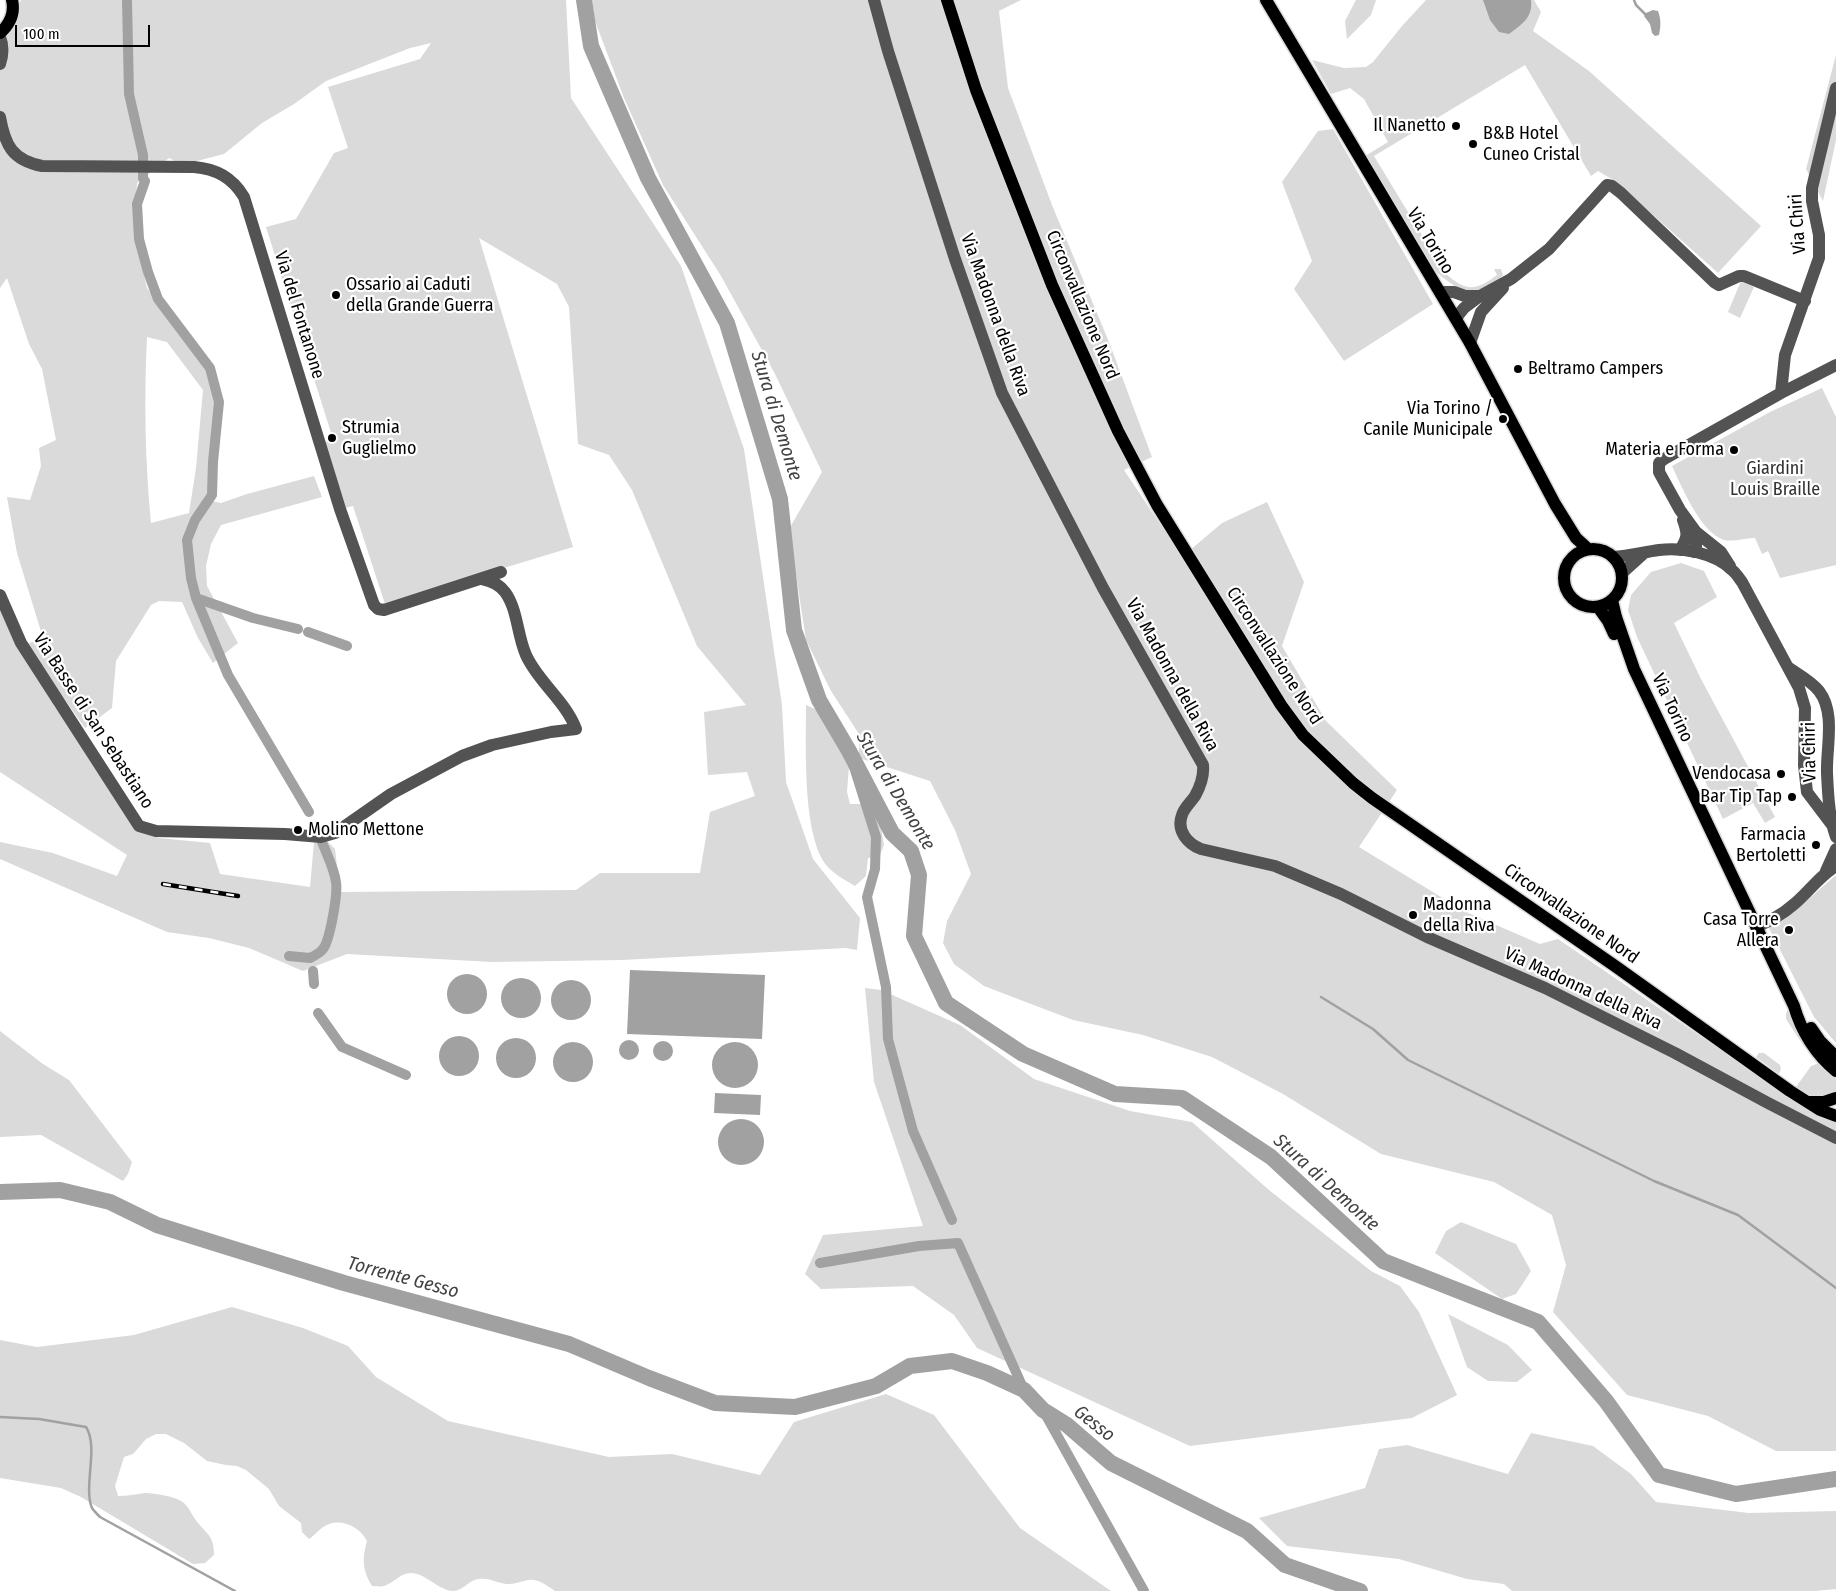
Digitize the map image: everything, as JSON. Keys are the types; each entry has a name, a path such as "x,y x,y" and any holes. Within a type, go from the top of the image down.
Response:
{"main road":[{"path":"0,33 11,21 13,12 12,0"},
{"name":"Circonvallazione Nord","path":"947,0 976,90 1049,275 1118,431 1158,505 1281,705 1303,735 1340,772 1372,798 1615,966 1790,1091 1820,1110 1836,1116"},
{"name":"Via Torino","path":"1266,0 1456,318 1555,504 1576,538 1588,549"},
{"name":"Via Torino","path":"1555,504 1571,545 1572,557"},
{"path":"1588,549 1602,550 1613,557 1619,564 1622,573 1621,585 1612,600 1598,607 1590,608 1574,601 1565,589 1563,575 1572,557 1588,549"},
{"name":"Via Torino","path":"1612,600 1634,669 1794,1006 1820,1041 1836,1057"},
{"name":"Via Torino","path":"1598,607 1608,621 1626,658 1634,669"},
{"name":"Via Torino","path":"1794,1006 1798,1022 1814,1047 1836,1071"},
{"path":"1809,1102 1824,1102 1836,1098"}],"street":[{"name":"Via Madonna della Riva","path":"874,0 888,51 952,250 1002,393 1103,588 1203,765 1203,772 1196,795 1182,814 1182,831 1185,838 1201,850 1275,866 1341,894 1427,937 1544,988 1675,1053 1768,1104 1836,1138"},
{"path":"0,37 3,50 0,64"},
{"name":"Via Chiri","path":"1834,832 1807,792 1804,765 1805,708 1798,688 1742,582 1721,552 1696,532 1680,510 1659,472 1659,463 1781,393 1785,355 1820,258 1812,188 1836,88"},
{"name":"Via del Fontanone","path":"0,117 6,142 20,159 30,164 42,166 207,168 220,173 230,180 244,197 340,509 374,606 384,610 502,572"},
{"path":"1470,343 1481,312 1511,279 1549,249 1607,185 1612,186 1719,285 1739,276 1744,276 1805,301"},
{"path":"1456,318 1464,308 1480,296 1511,279"},
{"path":"1440,292 1480,296"},
{"path":"1456,318 1481,312"},
{"path":"1785,355 1798,384"},
{"path":"1781,393 1836,365"},
{"name":"Via Chiri","path":"1680,510 1687,532 1686,539 1680,550"},
{"path":"1694,552 1696,532"},
{"name":"Via Chiri","path":"1613,557 1643,554 1659,550 1680,550 1710,557 1733,570"},
{"path":"1622,573 1643,554"},
{"name":"Via Basse di San Sebastiano","path":"0,595 21,643 139,826 156,831 285,834 321,837 335,833 392,794 462,756 500,744 552,732 576,729 567,711 532,666 520,638 510,602 505,593 495,583 482,579"},
{"name":"Via Chiri","path":"1786,666 1806,679 1819,691 1826,704 1828,721 1827,774 1834,832"},
{"path":"1756,927 1785,912 1801,898 1831,869 1836,850"}],"green space":[{"path":"21,0 566,0 571,98 681,266 744,449 782,705 786,782 813,859 860,918 857,950 846,948 622,960 492,962 347,954 303,971 249,948 209,938 167,932 0,859 0,842 53,853 117,876 127,855 0,772 0,605 18,647 43,638 17,553 7,497 30,500 41,466 39,448 56,440 42,369 29,344 7,278 0,288 0,42 8,33","holes":["431,43 420,59 328,87 348,148 334,153 296,219 266,227 333,439 325,442 345,508 353,506 385,604 573,547 479,238 557,284 569,307 578,444 609,455 632,490 697,646 746,705 704,712 708,775 747,772 755,796 710,812 700,873 600,873 576,890 340,892 335,849 327,841 314,842 310,887 220,874 210,843 159,838 136,828 75,733 54,706 63,697 85,728 112,708 116,661 151,605 159,601 182,602 198,638 213,663 238,643 207,586 206,566 211,544 221,525 322,497 314,476 221,503 207,500 218,401 210,370 147,288 134,233 137,183 169,158 177,162 193,162 224,154 262,123 294,104 326,81 410,48","147,337 167,342 203,390 196,468 189,513 151,523 146,430"]},
{"path":"592,0 1021,0 999,11 1008,88 1052,205 1109,342 1152,457 1124,470 1182,557 1222,523 1267,502 1304,582 1282,646 1326,721 1397,790 1359,847 1464,911 1540,944 1558,939 1812,1111 1836,1121 1836,1451 1776,1451 1708,1416 1627,1395 1553,1312 1566,1265 1552,1215 1494,1182 1381,1154 1283,1094 1212,1057 1143,1035 1073,1020 984,986 954,964 943,943 947,921 971,874 955,830 930,781 859,758 859,734 831,691 806,640 789,529 822,472 775,374 721,276 663,185 624,98 595,21"},
{"path":"1356,0 1376,0 1371,15 1347,39 1345,21"},
{"path":"1426,0 1534,0 1541,12 1533,31 1589,71 1761,226 1718,273 1615,181 1598,171 1591,176 1525,65 1374,156 1445,273 1459,284 1471,287 1483,284 1497,275 1494,269 1501,269 1503,275 1494,283 1477,291 1460,288 1451,284 1434,270 1365,156 1388,142 1364,99 1350,88 1331,94 1312,60 1344,68 1366,67 1373,62"},
{"path":"1836,55 1836,140 1823,201 1806,169"},
{"path":"1333,129 1433,304 1344,361 1294,289 1312,261 1282,182 1318,131"},
{"path":"1741,281 1754,287 1740,318 1728,312"},
{"name":"Giardini Louis Braille","path":"1822,388 1836,417 1836,565 1780,578 1768,551 1762,554 1755,538 1724,540 1707,528 1693,508 1672,466 1770,412"},
{"path":"1681,563 1704,571 1717,597 1674,623 1701,679 1775,817 1765,823 1753,803 1723,819 1637,637 1628,610 1631,595 1651,572"},
{"path":"806,705 815,709 831,729 834,740 849,767 847,792 850,804 861,804 880,822 884,845 879,857 868,858 866,876 855,886 837,875 827,866 819,852 813,834 807,789"},
{"path":"1836,875 1836,1043 1814,1017 1768,926 1789,916"},
{"path":"865,988 881,990 960,1025 1034,1079 1130,1111 1192,1122 1269,1190 1371,1271 1400,1286 1419,1312 1457,1395 1412,1418 1190,1446 977,1348 954,1315 913,1286 821,1289 805,1274 823,1235 923,1226 874,1082"},
{"path":"1788,1009 1809,1046 1803,1045 1786,1019"},
{"path":"0,1031 43,1064 69,1080 132,1162 128,1174 123,1181 41,1135 0,1137"},
{"path":"1759,1053 1764,1053 1780,1065 1779,1074 1756,1057"},
{"path":"1822,1062 1836,1076 1836,1092 1815,1098 1796,1087 1811,1066"},
{"path":"1461,1222 1516,1244 1531,1271 1516,1294 1502,1299 1435,1253 1446,1231"},
{"path":"232,1307 303,1328 348,1346 376,1377 448,1421 609,1457 672,1454 760,1475 794,1422 886,1394 934,1415 1020,1528 1111,1591 555,1591 533,1580 509,1584 483,1579 472,1581 456,1591 452,1591 411,1573 407,1573 384,1586 372,1586 366,1575 364,1564 367,1541 360,1531 343,1523 331,1523 309,1539 302,1532 301,1523 279,1506 269,1489 246,1470 237,1466 207,1461 184,1443 166,1434 156,1434 146,1439 133,1454 124,1457 115,1486 118,1496 149,1493 178,1499 182,1502 212,1540 214,1555 205,1563 193,1564 81,1497 61,1488 0,1478 0,1340 37,1347 134,1335"},
{"path":"1448,1314 1508,1345 1532,1370 1517,1382 1488,1381 1467,1367"},
{"path":"1531,1433 1593,1446 1631,1474 1656,1502 1749,1513 1836,1511 1836,1589 1815,1591 1512,1591 1504,1584 1467,1579 1399,1559 1287,1546 1259,1518 1365,1488 1379,1449 1407,1445 1508,1474"}],"shaded area":[{"path":"1483,0 1531,0 1530,12 1526,20 1509,34 1499,32 1490,20"},
{"path":"1653,10 1658,11 1660,20 1659,35 1655,36 1644,16"},
{"path":"630,970 765,975 762,1039 627,1034"},
{"path":"463,974 471,974 478,977 484,983 487,994 484,1005 478,1011 471,1014 463,1014 456,1011 450,1005 447,998 447,990 450,983 456,977"},
{"path":"517,978 525,978 532,981 538,987 541,998 538,1009 532,1015 525,1018 517,1018 510,1015 504,1009 501,1002 501,994 504,987 510,981"},
{"path":"567,980 575,980 582,983 588,989 591,1000 588,1011 582,1017 575,1020 567,1020 560,1017 554,1011 551,1004 551,996 554,989 560,983"},
{"path":"455,1036 463,1036 470,1039 476,1045 479,1056 476,1067 470,1073 463,1076 455,1076 448,1073 442,1067 439,1060 439,1052 442,1045 448,1039"},
{"path":"512,1038 520,1038 527,1041 533,1047 536,1058 533,1069 527,1075 520,1078 512,1078 505,1075 499,1069 496,1062 496,1054 499,1047 505,1041"},
{"path":"629,1040 636,1043 639,1050 636,1057 629,1060 622,1057 619,1050 622,1043"},
{"path":"663,1041 670,1044 673,1051 670,1058 663,1061 656,1058 653,1051 656,1044"},
{"path":"569,1042 577,1042 584,1045 590,1051 593,1062 590,1073 584,1079 577,1082 569,1082 562,1079 556,1073 553,1066 553,1058 556,1051 562,1045"},
{"path":"735,1042 748,1046 754,1052 758,1065 754,1078 748,1084 735,1088 722,1084 716,1078 712,1065 716,1052 722,1046"},
{"path":"715,1093 761,1095 760,1115 714,1113"},
{"path":"736,1119 746,1119 760,1129 764,1142 760,1155 754,1161 746,1165 736,1165 722,1155 718,1147 718,1137 728,1123"}],"waterway":[{"path":"127,0 129,94 143,155 143,178 145,181 137,204 139,239 158,299 210,368 219,402 212,495 195,520 187,540 191,578 196,598 253,618 298,629"},
{"name":"Stura di Demonte","path":"584,0 591,46 648,178 727,323 780,499 794,630 819,700 849,751 892,833 911,851 919,875 914,936 946,1003 1023,1054 1115,1094 1182,1098 1271,1157 1383,1261 1538,1322 1606,1401 1659,1475 1736,1494 1836,1479"},
{"path":"1634,0 1636,5 1645,14"},
{"path":"196,598 228,675 309,812"},
{"path":"308,632 347,646"},
{"path":"849,751 876,837 875,869 867,897 886,987 888,1039 913,1131 952,1220"},
{"path":"289,956 310,958 319,953 326,944 331,927 335,906 336,882 322,842"},
{"path":"313,971 314,984"},
{"path":"1321,997 1373,1029 1408,1060 1654,1181 1738,1215 1836,1288"},
{"path":"318,1013 342,1047 406,1075"},
{"name":"Torrente Gesso","path":"0,1192 60,1190 110,1202 157,1225 224,1246 344,1283 569,1344 649,1378 715,1403 795,1407 876,1386 910,1366 952,1361 987,1373 1024,1390 1043,1410 1067,1425 1111,1463 1247,1531 1285,1565 1360,1591"},
{"path":"820,1263 919,1246 958,1243 1024,1390"},
{"path":"1043,1410 1144,1591"},
{"path":"0,1417 39,1419 86,1427 90,1435 91,1445 90,1499 92,1508 96,1513 100,1517 235,1591"}],"railway":[{"path":"163,884 238,896"}],"place":[{"name":"Il Nanetto","path":"1456,126"},
{"name":"B&B Hotel Cuneo Cristal","path":"1473,144"},
{"name":"Ossario ai Caduti della Grande Guerra","path":"336,295"},
{"name":"Beltramo Campers","path":"1518,369"},
{"name":"Via Torino / Canile Municipale","path":"1503,419"},
{"name":"Strumia Guglielmo","path":"332,438"},
{"name":"Materia e Forma","path":"1734,450"},
{"name":"Vendocasa","path":"1781,774"},
{"name":"Bar Tip Tap","path":"1792,797"},
{"name":"Molino Mettone","path":"298,830"},
{"name":"Farmacia Bertoletti","path":"1816,845"},
{"name":"Madonna della Riva","path":"1413,915"},
{"name":"Casa Torre Allera","path":"1789,930"}],"water label":[{"name":"Gesso","path":"1094,1424"}]}
